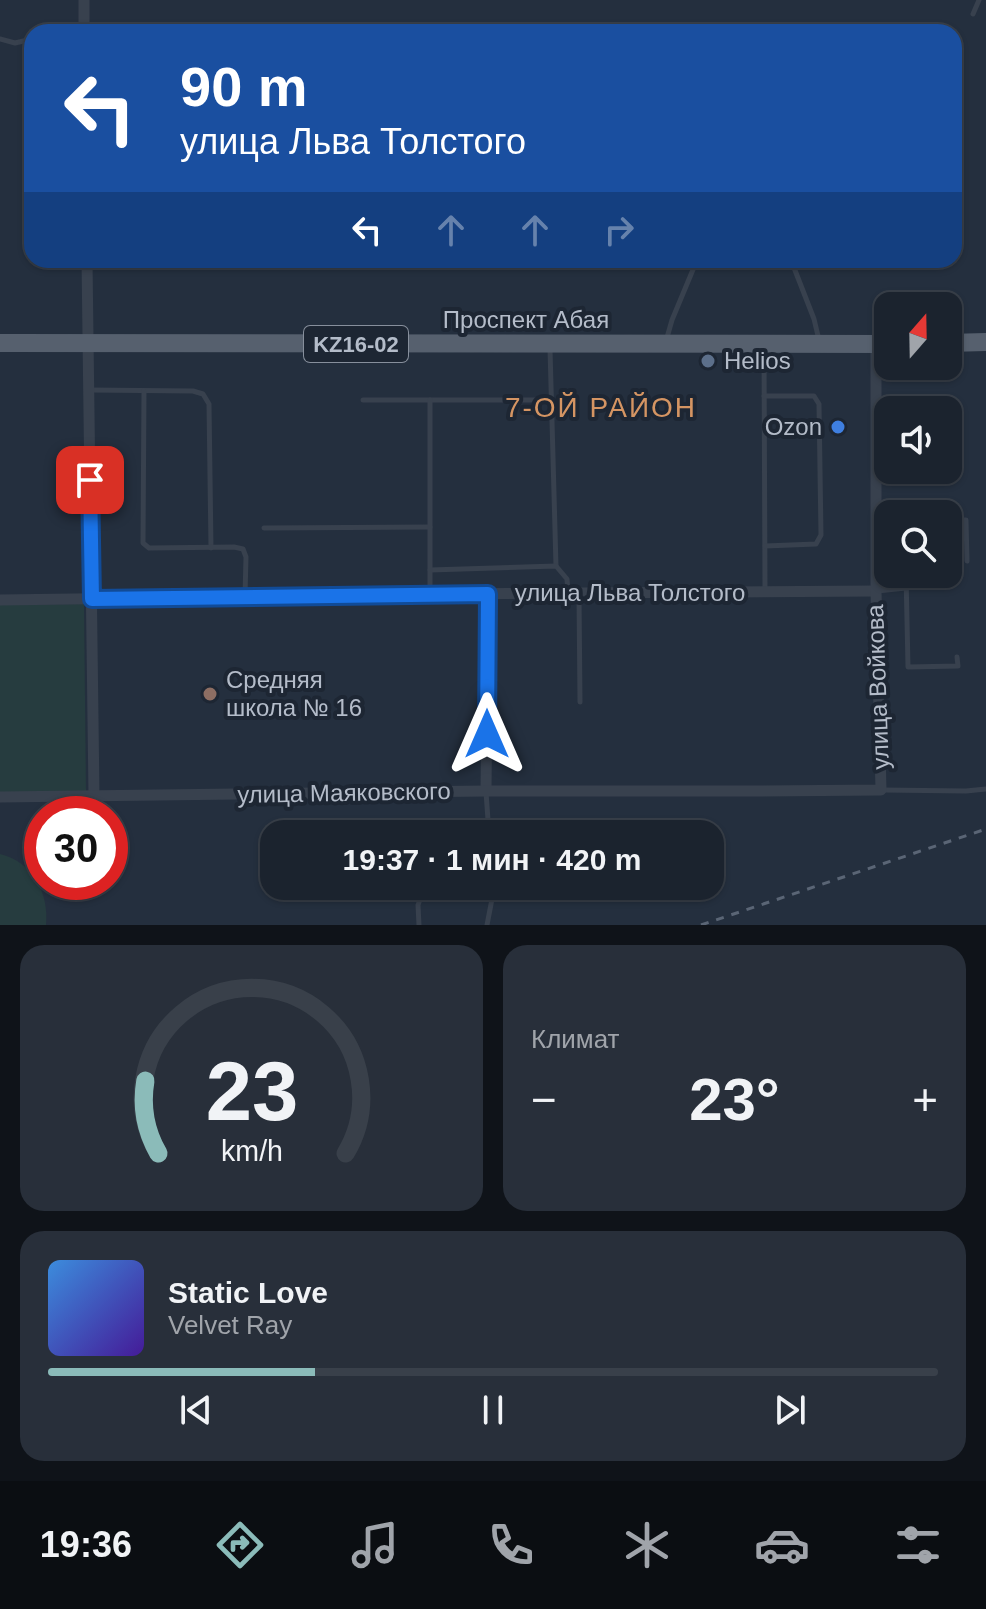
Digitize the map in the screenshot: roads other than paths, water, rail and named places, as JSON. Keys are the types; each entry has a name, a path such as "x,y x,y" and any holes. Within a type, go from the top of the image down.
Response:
{"main road":[{"path":"962,343 986,342"},
{"name":"Проспект Абая","path":"0,343 764,344"},
{"name":"KZ16-02","path":"764,344 874,344"}],"street":[{"path":"84,0 84,24"},
{"path":"87,268 94,796"},
{"name":"улица Войкова","path":"882,380 882,500"},
{"name":"улица Войкова","path":"876,588 881,790"},
{"name":"улица Льва Толстого","path":"0,600 876,591"},
{"path":"486,791 488,594"},
{"name":"улица Маяковского","path":"94,796 881,790"},
{"name":"улица Маяковского","path":"0,797 24,797"}],"lane":[{"path":"973,14 979,0"},
{"path":"0,39 15,43 24,41"},
{"path":"665,344 694,268"},
{"path":"794,268 820,344"},
{"path":"550,344 556,566 574,594 580,702"},
{"path":"764,344 765,592"},
{"path":"89,390 193,391 203,394 209,404 211,548"},
{"path":"144,391 143,543 149,548 243,549 246,557 245,597"},
{"path":"764,396 814,396 819,404 821,535 816,544 809,546 765,546"},
{"path":"363,400 552,400"},
{"path":"430,400 430,594"},
{"path":"962,520 966,520 967,561"},
{"path":"264,528 430,527"},
{"path":"430,570 556,566"},
{"path":"876,591 907,588 908,667 958,666 957,657"},
{"path":"881,790 986,789"},
{"path":"486,791 488,820"},
{"path":"419,925 420,900"},
{"path":"487,925 492,900"}],"railway":[{"path":"701,925 986,829"}],"place":[{"name":"Helios","path":"708,361"},
{"name":"Ozon","path":"838,427"},
{"name":"Средняя школа № 16","path":"210,694"}],"district":[{"name":"7-ОЙ РАЙОН","path":"601,407"}]}
